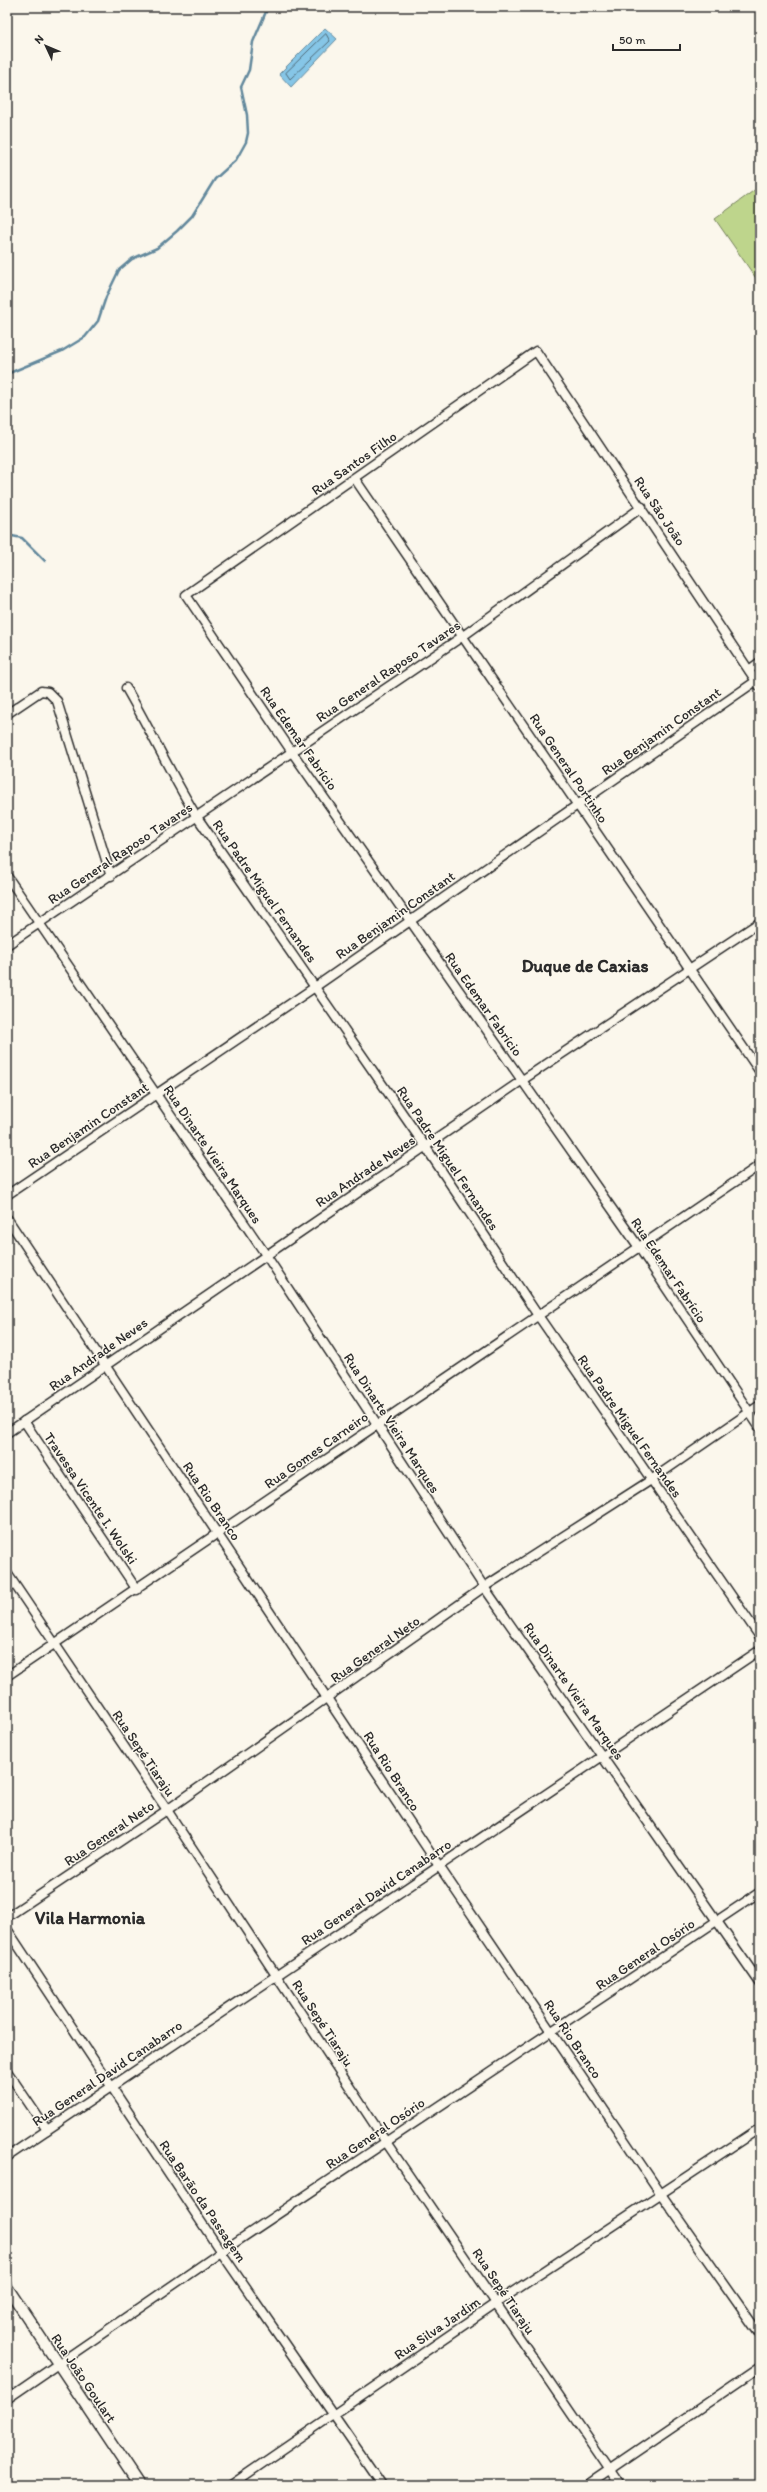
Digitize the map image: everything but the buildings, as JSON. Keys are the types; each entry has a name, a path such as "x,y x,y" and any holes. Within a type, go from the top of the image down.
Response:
{"street":[{"name":"Rua Santos Filho","path":"186,595 355,479 536,351"},
{"name":"Rua São João","path":"536,351 642,507 758,684"},
{"name":"Rua General Portinho","path":"355,479 760,1072"},
{"name":"Rua General Raposo Tavares","path":"7,946 40,922 111,876 463,636 642,507"},
{"name":"Rua Edemar Fabrício","path":"186,595 292,752 638,1246 760,1428"},
{"path":"749,670 760,662"},
{"name":"Rua Benjamin Constant","path":"7,1195 157,1095 410,920 758,684"},
{"name":"Rua Padre Miguel Fernandes","path":"126,688 150,727 176,783 197,817 425,1146 537,1314 760,1637"},
{"path":"7,714 41,691 48,692 58,701 111,876"},
{"name":"Rua Dinarte Vieira Marques","path":"7,876 40,922 266,1255 484,1587 604,1756 760,1983"},
{"name":"Rua Andrade Neves","path":"7,1433 105,1364 425,1146 689,968 760,922"},
{"name":"Rua Gomes Carneiro","path":"7,1676 218,1535 537,1314 760,1165"},
{"name":"Rua Rio Branco","path":"7,1218 328,1697 439,1866 661,2194 760,2335"},
{"name":"Rua General Neto","path":"7,1917 167,1810 484,1587 651,1480 760,1405"},
{"name":"Travessa Vicente I. Wolski","path":"24,1421 137,1590"},
{"name":"Rua Sepé Tiaraju","path":"7,1573 56,1643 386,2142 620,2485"},
{"name":"Rua General David Canabarro","path":"7,2157 111,2088 275,1975 604,1756 760,1650"},
{"name":"Rua General Osório","path":"7,2399 221,2252 760,1892"},
{"name":"Rua Barão da Passagem","path":"7,1929 221,2252 382,2485"},
{"path":"7,2071 47,2130"},
{"name":"Rua Silva Jardim","path":"231,2485 333,2413 760,2128"},
{"name":"Rua João Goulart","path":"7,2287 139,2485"},
{"path":"587,2485 760,2367"}],"green space":[{"path":"760,186 760,284 715,219"}],"water":[{"path":"325,28 337,39 291,87 279,74"}],"waterway":[{"path":"7,374 62,351 85,337 98,321 106,297 119,270 132,259 157,248 177,231 192,216 215,179 236,160 246,142 248,133 247,115 241,87 249,70 253,42 268,7"},
{"path":"7,535 22,538 45,561"}],"district":[{"name":"Duque de Caxias","path":"585,966"},
{"name":"Vila Harmonia","path":"90,1918"}]}
